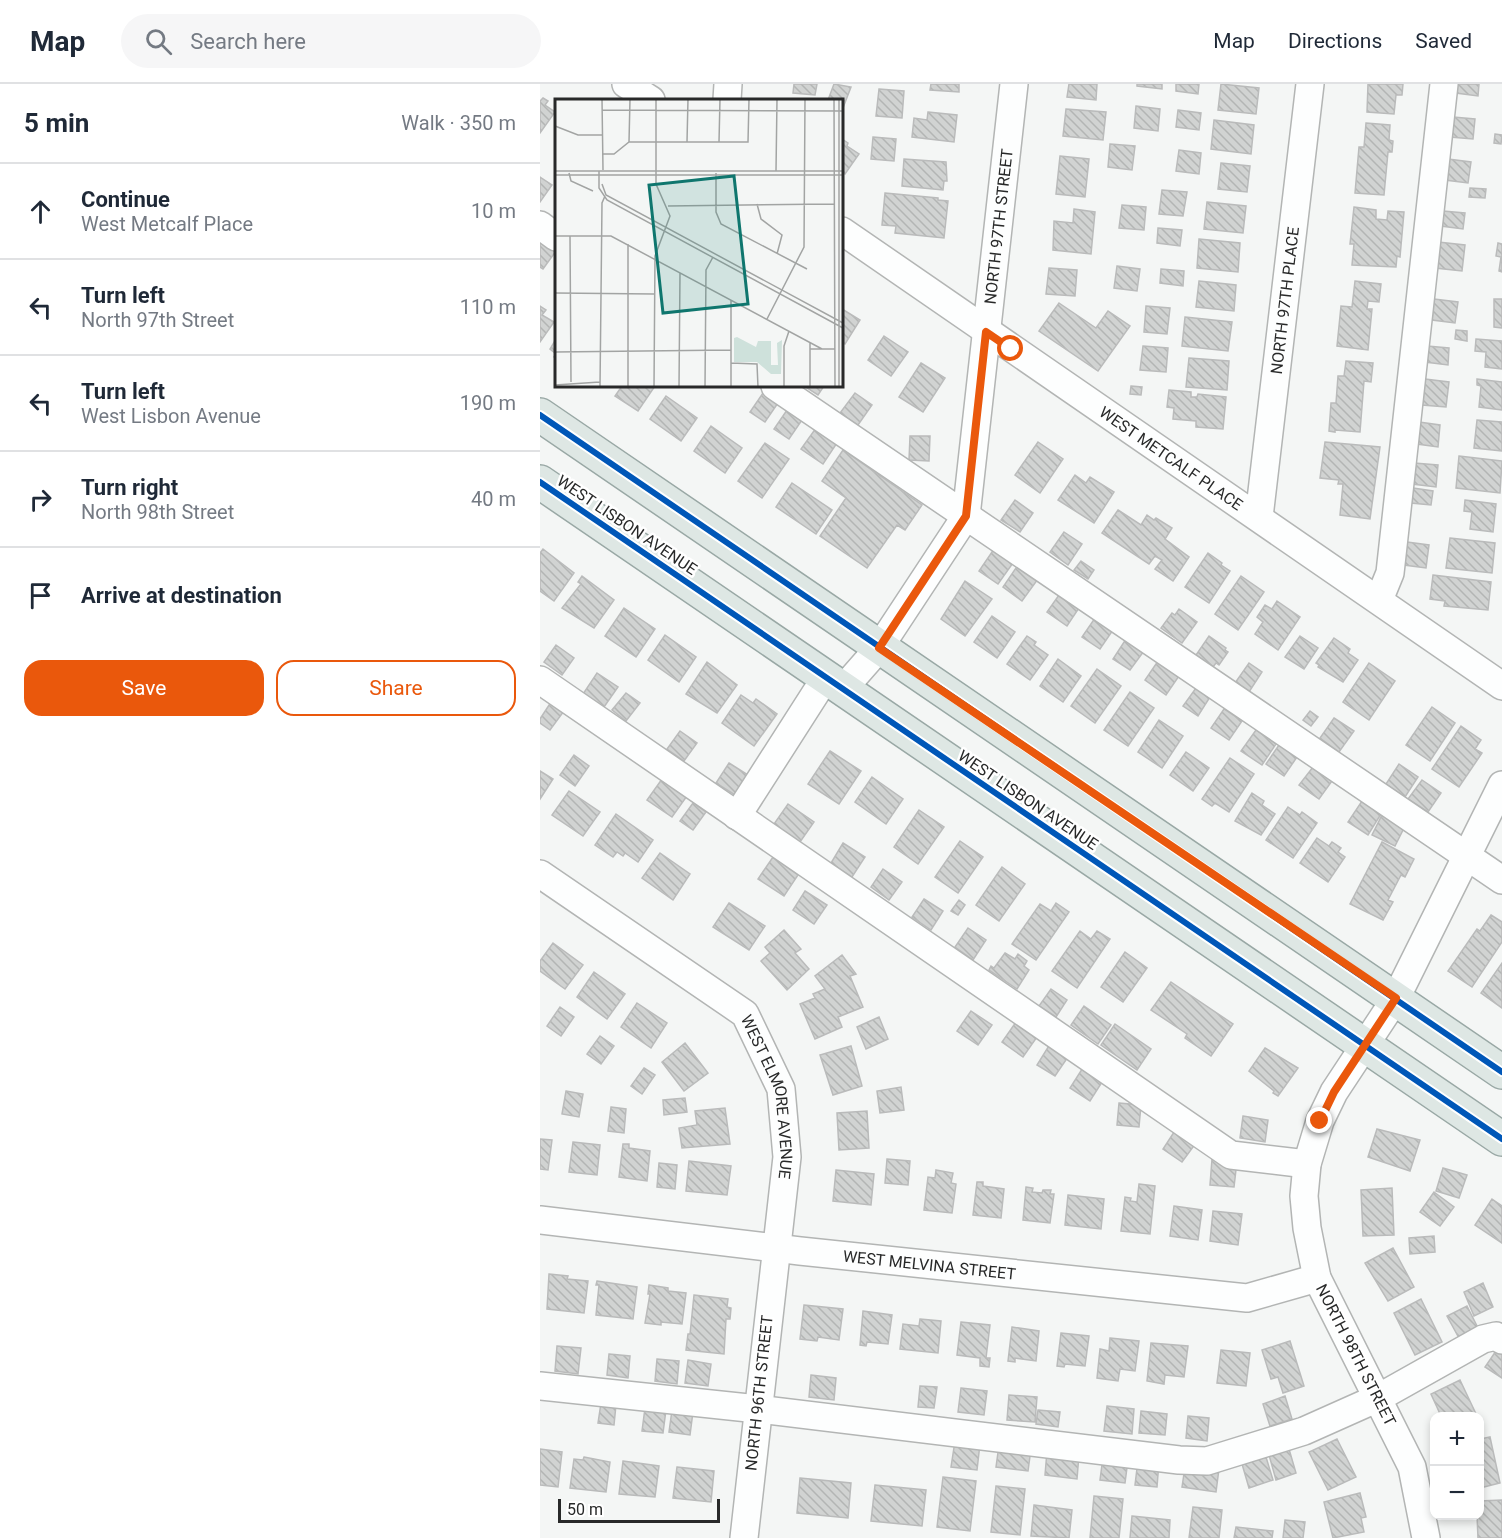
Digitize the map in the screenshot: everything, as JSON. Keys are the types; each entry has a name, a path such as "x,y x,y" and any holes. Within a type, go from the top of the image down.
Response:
{"main road":[{"path":"540,416 1502,1072"},
{"name":"WEST LISBON AVENUE","path":"540,482 1502,1139"}],"street":[{"path":"627,84 650,99"},
{"path":"727,99 728,84"},
{"name":"NORTH 97TH STREET","path":"737,816 835,683 879,648 966,516 1014,84"},
{"name":"NORTH 97TH PLACE","path":"1259,518 1310,84"},
{"path":"1378,600 1390,573 1444,84"},
{"path":"540,225 555,236"},
{"name":"WEST METCALF PLACE","path":"843,232 1502,686"},
{"path":"776,387 1502,880"},
{"path":"540,680 1231,1155 1307,1164"},
{"name":"NORTH 98TH STREET","path":"1426,1538 1412,1467 1317,1278 1305,1207 1307,1164 1320,1121 1329,1102 1396,998 1502,785"},
{"name":"WEST ELMORE AVENUE","path":"540,874 745,1014 781,1089 787,1156 775,1248"},
{"name":"WEST MELVINA STREET","path":"540,1220 775,1248 1247,1298 1317,1278"},
{"name":"NORTH 96TH STREET","path":"744,1538 775,1248"},
{"path":"540,1386 758,1409 1179,1460 1207,1461 1304,1431 1378,1398 1483,1339 1496,1336 1502,1340"}],"building":[{"path":"794,84 817,84 815,95 793,93"},
{"path":"834,84 851,87 843,108 843,99 828,99"},
{"path":"931,84 959,84 959,92 930,90"},
{"path":"1069,84 1097,84 1096,100 1067,97"},
{"path":"1137,84 1162,84 1162,89 1137,86"},
{"path":"1176,84 1199,84 1198,94 1176,91"},
{"path":"1221,84 1259,88 1256,114 1218,110"},
{"path":"1368,84 1403,84 1402,95 1396,95 1394,114 1367,112"},
{"path":"1457,84 1479,84 1478,96 1456,93"},
{"path":"879,89 904,91 902,118 876,116"},
{"path":"543,98 548,101 545,105 555,112 540,133 540,101"},
{"path":"1136,106 1160,109 1158,131 1134,128"},
{"path":"1066,109 1106,112 1103,140 1063,136"},
{"path":"1178,110 1201,113 1199,130 1176,127"},
{"path":"928,112 957,115 954,142 912,137 914,118 927,120"},
{"path":"1453,117 1475,119 1473,139 1450,137"},
{"path":"1214,120 1254,125 1251,154 1211,149"},
{"path":"1366,123 1390,125 1389,140 1393,141 1392,152 1388,152 1384,195 1355,193 1359,147 1364,147"},
{"path":"1495,134 1502,135 1501,144 1494,143"},
{"path":"873,137 896,139 894,161 871,159"},
{"path":"843,140 848,143 847,146 859,154 845,174 843,173"},
{"path":"1110,144 1135,146 1132,170 1108,167"},
{"path":"1179,150 1201,153 1199,174 1176,171"},
{"path":"1060,156 1089,159 1085,197 1056,194"},
{"path":"904,159 946,162 947,181 944,181 943,190 902,186"},
{"path":"1448,159 1471,162 1468,183 1445,180"},
{"path":"1221,163 1250,166 1247,192 1218,189"},
{"path":"540,177 552,185 540,202"},
{"path":"1470,188 1486,189 1485,198 1469,197"},
{"path":"1162,190 1187,192 1183,216 1159,214"},
{"path":"885,193 948,201 944,238 895,233 896,226 882,225"},
{"path":"1207,202 1246,206 1243,233 1204,229"},
{"path":"1122,205 1146,207 1144,230 1119,228"},
{"path":"1354,207 1376,210 1376,219 1387,220 1388,211 1404,212 1400,257 1397,256 1396,267 1352,265 1354,244 1350,244"},
{"path":"1074,209 1095,212 1091,254 1053,250 1054,221 1073,223"},
{"path":"1443,211 1465,213 1463,229 1441,226"},
{"path":"1158,228 1182,230 1180,246 1157,243"},
{"path":"1199,239 1240,243 1238,272 1197,268"},
{"path":"540,240 555,252 543,269 540,267"},
{"path":"1438,242 1465,245 1462,271 1435,268"},
{"path":"1498,243 1502,244 1502,272 1499,271 1501,257 1496,256"},
{"path":"1117,266 1140,269 1137,291 1114,288"},
{"path":"1049,268 1077,270 1075,296 1046,294"},
{"path":"1161,269 1184,271 1183,286 1160,283"},
{"path":"1199,281 1236,285 1234,311 1196,307"},
{"path":"1355,281 1381,284 1379,302 1368,301 1367,309 1372,309 1368,350 1337,346 1341,306 1352,307"},
{"path":"1434,299 1458,302 1455,323 1432,320"},
{"path":"1494,299 1502,299 1502,328 1494,327"},
{"path":"1059,303 1096,328 1108,311 1130,326 1098,371 1039,331"},
{"path":"540,306 546,310 542,315 554,322 540,342"},
{"path":"1146,306 1170,308 1167,334 1144,332"},
{"path":"843,310 860,320 845,344 843,343"},
{"path":"1185,317 1232,322 1228,351 1182,346"},
{"path":"1456,330 1467,331 1467,341 1455,339"},
{"path":"884,336 908,352 891,376 868,360"},
{"path":"1476,339 1502,341 1502,369 1485,367 1486,352 1475,351"},
{"path":"555,341 555,353 550,349"},
{"path":"1143,346 1168,348 1166,372 1140,370"},
{"path":"1427,346 1449,348 1448,365 1425,362"},
{"path":"1189,358 1229,361 1227,390 1186,387"},
{"path":"1346,361 1373,363 1371,382 1364,381 1360,432 1329,431 1331,403 1336,403 1338,376 1344,376"},
{"path":"921,363 945,378 923,412 899,397"},
{"path":"1425,379 1449,382 1446,407 1422,405"},
{"path":"1477,379 1502,382 1502,410 1479,407 1481,386 1477,385"},
{"path":"1131,386 1142,387 1141,395 1130,394"},
{"path":"621,387 654,387 638,411 615,396"},
{"path":"806,387 823,387 818,395"},
{"path":"1169,390 1191,392 1191,397 1197,397 1198,394 1226,397 1223,429 1196,427 1196,421 1173,419 1174,408 1167,407"},
{"path":"763,393 778,403 765,422 750,412"},
{"path":"855,393 872,405 858,425 840,413"},
{"path":"666,396 697,418 681,441 650,419"},
{"path":"787,410 802,420 789,439 774,429"},
{"path":"1477,420 1502,422 1502,451 1474,448"},
{"path":"1419,422 1440,425 1438,447 1417,444"},
{"path":"711,426 742,448 725,473 694,451"},
{"path":"816,428 837,443 823,464 801,449"},
{"path":"910,436 930,436 929,461 909,460"},
{"path":"1038,442 1063,459 1040,493 1015,475"},
{"path":"1325,442 1380,447 1370,519 1340,515 1343,484 1338,484 1339,480 1320,478"},
{"path":"765,443 789,459 762,498 738,481"},
{"path":"843,450 922,505 905,530 897,525 867,568 820,536 846,498 822,481"},
{"path":"1459,456 1502,461 1500,493 1456,488"},
{"path":"1414,463 1438,465 1436,487 1412,484"},
{"path":"1075,475 1086,483 1090,477 1114,492 1094,523 1058,500"},
{"path":"792,483 832,510 816,534 776,507"},
{"path":"1413,488 1433,491 1431,505 1411,503"},
{"path":"1015,500 1033,513 1020,532 1001,520"},
{"path":"1465,500 1496,504 1493,532 1470,529 1472,512 1464,511"},
{"path":"1118,510 1141,525 1147,515 1172,528 1165,539 1189,557 1173,581 1155,569 1162,560 1155,556 1149,564 1102,533"},
{"path":"1064,532 1082,544 1068,565 1050,552"},
{"path":"1450,538 1495,543 1492,573 1446,568"},
{"path":"1407,542 1429,545 1426,568 1404,565"},
{"path":"543,549 574,573 554,601 540,591 540,553"},
{"path":"994,549 1013,563 998,584 979,571"},
{"path":"1208,553 1230,571 1209,603 1185,587"},
{"path":"1081,561 1094,570 1088,579 1074,570"},
{"path":"1018,565 1038,579 1022,601 1003,587"},
{"path":"1433,575 1491,582 1488,610 1444,606 1445,601 1430,599"},
{"path":"582,576 614,600 594,628 562,608 581,584 578,582"},
{"path":"1241,576 1264,592 1238,630 1215,614"},
{"path":"965,581 992,599 965,636 941,619"},
{"path":"1059,595 1079,608 1067,626 1047,612"},
{"path":"1277,601 1300,617 1278,650 1255,634 1263,622 1257,617 1265,605 1272,609"},
{"path":"624,608 655,629 636,657 605,636"},
{"path":"1179,609 1197,622 1182,643 1161,628 1172,613 1175,615"},
{"path":"992,616 1015,632 997,658 974,642"},
{"path":"1095,618 1113,630 1100,649 1082,637"},
{"path":"665,635 696,657 679,682 648,660"},
{"path":"1027,636 1036,642 1034,645 1048,655 1030,680 1007,664"},
{"path":"1209,636 1228,652 1219,665 1216,663 1213,667 1196,655"},
{"path":"1300,636 1318,648 1304,669 1285,657"},
{"path":"1334,638 1350,649 1348,653 1358,660 1343,682 1318,667 1316,663"},
{"path":"1126,639 1144,651 1130,670 1113,659"},
{"path":"556,645 574,658 562,675 544,662"},
{"path":"1058,659 1081,676 1063,702 1040,686"},
{"path":"1158,661 1179,676 1166,695 1145,680"},
{"path":"707,662 737,685 717,713 686,694"},
{"path":"1249,663 1262,672 1249,692 1235,683"},
{"path":"1369,663 1395,681 1369,720 1343,702"},
{"path":"1097,669 1121,686 1095,723 1071,706"},
{"path":"597,673 618,687 604,707 583,694"},
{"path":"1196,688 1210,697 1198,716 1183,706"},
{"path":"1130,692 1154,708 1128,746 1104,730"},
{"path":"626,693 640,703 626,721 612,710"},
{"path":"741,695 753,703 756,699 777,714 754,746 722,723"},
{"path":"551,702 564,711 550,730 540,723 540,719"},
{"path":"1432,707 1455,723 1430,761 1406,745"},
{"path":"1224,709 1242,721 1229,740 1211,728"},
{"path":"1310,711 1318,717 1311,726 1303,720"},
{"path":"1334,718 1354,731 1339,752 1320,738"},
{"path":"1159,720 1183,736 1162,768 1138,752"},
{"path":"1461,726 1481,740 1475,749 1482,753 1459,787 1432,769"},
{"path":"1256,730 1276,744 1262,765 1241,751"},
{"path":"680,731 697,743 684,761 667,749"},
{"path":"1279,745 1297,757 1284,776 1266,764"},
{"path":"830,751 861,771 839,804 808,784"},
{"path":"1186,752 1209,768 1193,791 1170,775"},
{"path":"574,755 589,766 575,786 560,775"},
{"path":"1230,758 1254,774 1229,812 1215,803 1212,806 1202,799"},
{"path":"729,763 748,775 735,795 716,783"},
{"path":"1399,764 1418,777 1405,797 1386,784"},
{"path":"1313,767 1332,781 1319,799 1299,785"},
{"path":"540,771 553,779 540,799"},
{"path":"872,777 903,799 886,824 855,802"},
{"path":"662,779 687,796 672,817 647,800"},
{"path":"1422,780 1441,793 1428,812 1408,799"},
{"path":"569,791 600,812 583,836 552,815"},
{"path":"1252,793 1264,801 1262,805 1275,814 1261,835 1235,821"},
{"path":"1362,801 1381,814 1368,835 1348,822"},
{"path":"693,803 706,812 693,830 680,821"},
{"path":"788,804 814,822 800,842 774,824"},
{"path":"1288,807 1300,815 1302,812 1317,823 1293,858 1266,840"},
{"path":"919,810 944,827 918,864 894,847"},
{"path":"616,814 653,840 638,862 625,853 623,856 617,852 613,857 595,845"},
{"path":"1382,815 1405,826 1395,846 1372,835"},
{"path":"1317,838 1329,846 1332,842 1341,848 1338,852 1345,857 1328,882 1300,863"},
{"path":"960,841 983,857 958,893 935,877"},
{"path":"1382,842 1414,859 1405,877 1401,875 1388,900 1393,902 1383,920 1350,904"},
{"path":"843,843 865,857 852,877 831,863"},
{"path":"660,853 690,874 673,900 642,878"},
{"path":"773,857 798,875 784,896 758,879"},
{"path":"1002,867 1025,884 999,921 976,905"},
{"path":"883,869 902,882 889,900 871,887"},
{"path":"805,891 827,905 814,924 793,910"},
{"path":"924,899 943,911 931,930 912,917"},
{"path":"959,900 965,905 958,915 951,911"},
{"path":"729,903 765,926 749,950 713,927"},
{"path":"1056,903 1069,912 1036,960 1012,944 1040,904 1051,911"},
{"path":"1491,915 1502,922 1502,942 1472,987 1448,971 1477,929 1480,931"},
{"path":"968,928 986,940 973,960 955,947"},
{"path":"784,930 801,949 795,953 809,969 787,990 761,961 770,953 765,947"},
{"path":"1080,931 1091,939 1097,931 1110,939 1077,988 1052,971"},
{"path":"553,943 583,965 565,989 540,971 540,961"},
{"path":"1125,952 1147,968 1123,1002 1101,987"},
{"path":"1005,953 1015,959 1018,954 1027,961 1024,966 1029,970 1017,989 989,970 991,966 994,968"},
{"path":"842,955 856,974 850,976 863,1007 838,1017 842,1027 815,1039 800,1004 815,998 813,994 825,989 815,976"},
{"path":"1502,963 1502,1008 1481,993"},
{"path":"594,972 625,994 607,1019 577,997"},
{"path":"1171,982 1233,1024 1211,1056 1185,1038 1187,1034 1151,1010"},
{"path":"1051,989 1067,1000 1056,1017 1039,1006"},
{"path":"637,1003 667,1023 651,1048 621,1027"},
{"path":"1084,1006 1111,1025 1098,1044 1071,1025"},
{"path":"560,1007 574,1017 561,1036 547,1026"},
{"path":"971,1011 992,1025 978,1045 957,1031"},
{"path":"879,1017 888,1039 866,1049 857,1027"},
{"path":"1016,1022 1037,1037 1023,1057 1002,1042"},
{"path":"1115,1024 1151,1049 1137,1070 1101,1045"},
{"path":"600,1036 614,1046 601,1064 587,1054"},
{"path":"685,1043 708,1073 684,1091 662,1062"},
{"path":"1050,1044 1068,1057 1055,1076 1037,1065"},
{"path":"851,1046 862,1086 833,1095 820,1055"},
{"path":"1265,1048 1298,1068 1278,1096 1249,1071"},
{"path":"1084,1066 1104,1079 1090,1101 1070,1088"},
{"path":"644,1068 655,1075 642,1094 631,1086"},
{"path":"901,1087 904,1110 880,1113 877,1091"},
{"path":"566,1091 583,1094 579,1117 562,1114"},
{"path":"685,1098 687,1112 664,1115 663,1100"},
{"path":"1119,1103 1141,1105 1139,1127 1117,1125"},
{"path":"611,1107 626,1109 624,1133 608,1131"},
{"path":"725,1108 730,1144 682,1148 679,1128 697,1125 695,1111"},
{"path":"867,1111 869,1148 839,1150 837,1113"},
{"path":"1243,1116 1268,1120 1265,1142 1240,1138"},
{"path":"1176,1129 1196,1143 1182,1162 1163,1149"},
{"path":"1377,1129 1420,1140 1410,1171 1368,1157"},
{"path":"540,1139 552,1140 548,1170 540,1169"},
{"path":"573,1142 600,1145 597,1175 569,1172"},
{"path":"623,1144 629,1144 629,1148 650,1151 647,1181 619,1177"},
{"path":"887,1159 910,1161 908,1185 885,1183"},
{"path":"1212,1159 1237,1161 1234,1187 1210,1185"},
{"path":"689,1161 731,1166 727,1195 686,1191"},
{"path":"659,1163 677,1165 675,1189 657,1187"},
{"path":"1443,1168 1467,1175 1459,1198 1436,1191"},
{"path":"836,1170 874,1174 871,1205 833,1201"},
{"path":"936,1170 953,1173 951,1183 956,1184 952,1213 924,1210 928,1177 935,1178"},
{"path":"977,1182 983,1182 983,1186 1004,1189 1001,1218 973,1215"},
{"path":"1139,1184 1155,1186 1150,1234 1121,1231 1125,1197 1137,1202"},
{"path":"1026,1187 1033,1188 1032,1192 1042,1193 1043,1190 1051,1190 1050,1194 1054,1194 1050,1223 1023,1220"},
{"path":"1392,1188 1394,1235 1363,1236 1361,1190"},
{"path":"1434,1192 1454,1207 1440,1226 1420,1212"},
{"path":"1068,1195 1104,1199 1101,1229 1065,1225"},
{"path":"1492,1199 1502,1206 1502,1243 1475,1225"},
{"path":"1174,1206 1202,1210 1198,1240 1170,1236"},
{"path":"1213,1211 1242,1214 1238,1245 1210,1241"},
{"path":"1434,1236 1435,1252 1410,1254 1409,1238"},
{"path":"1393,1248 1414,1287 1388,1301 1365,1263"},
{"path":"549,1274 588,1281 584,1313 547,1309"},
{"path":"597,1281 637,1287 633,1319 596,1315 599,1285 596,1285"},
{"path":"1483,1283 1493,1307 1474,1316 1464,1292"},
{"path":"649,1285 668,1288 668,1291 686,1293 682,1324 645,1323 650,1294 648,1294"},
{"path":"694,1295 728,1299 727,1307 731,1308 730,1319 726,1319 724,1354 686,1350"},
{"path":"1421,1299 1442,1342 1415,1355 1394,1313"},
{"path":"804,1305 843,1309 839,1340 818,1337 817,1341 800,1339"},
{"path":"1467,1306 1478,1328 1459,1338 1447,1316"},
{"path":"863,1311 892,1315 888,1344 867,1342 866,1346 860,1345"},
{"path":"920,1319 941,1321 938,1353 900,1349 903,1324 919,1326"},
{"path":"961,1322 990,1325 986,1358 990,1358 989,1367 980,1366 980,1358 957,1355"},
{"path":"1012,1327 1039,1331 1036,1361 1015,1358 1015,1362 1008,1361"},
{"path":"1061,1333 1089,1336 1085,1366 1065,1364 1064,1367 1057,1366"},
{"path":"1110,1338 1139,1341 1135,1371 1120,1369 1118,1381 1097,1378 1100,1349 1109,1351"},
{"path":"1290,1341 1304,1386 1283,1393 1278,1377 1271,1379 1262,1350"},
{"path":"1151,1343 1188,1346 1184,1377 1165,1375 1164,1384 1147,1381"},
{"path":"557,1346 581,1348 578,1374 555,1371"},
{"path":"1498,1348 1502,1350 1502,1378 1485,1367"},
{"path":"1221,1350 1250,1353 1246,1386 1217,1383"},
{"path":"609,1354 630,1356 628,1378 607,1375"},
{"path":"657,1359 679,1361 677,1384 655,1381"},
{"path":"688,1360 711,1364 708,1386 685,1383"},
{"path":"811,1375 836,1378 834,1400 809,1397"},
{"path":"1460,1380 1475,1412 1439,1412 1431,1394"},
{"path":"920,1386 937,1387 934,1408 918,1407"},
{"path":"961,1388 987,1391 984,1415 958,1412"},
{"path":"1009,1395 1037,1397 1035,1422 1007,1420"},
{"path":"1285,1396 1292,1419 1270,1426 1263,1404"},
{"path":"601,1403 616,1405 614,1425 598,1423"},
{"path":"1107,1406 1134,1409 1132,1434 1104,1431"},
{"path":"645,1408 666,1410 663,1433 642,1431"},
{"path":"672,1410 693,1412 690,1435 669,1432"},
{"path":"1038,1410 1060,1412 1058,1427 1036,1424"},
{"path":"1141,1411 1167,1414 1165,1435 1139,1433"},
{"path":"1188,1416 1209,1418 1207,1441 1186,1438"},
{"path":"1490,1437 1500,1483 1484,1487 1484,1466 1484,1438"},
{"path":"1337,1439 1356,1477 1328,1490 1309,1452"},
{"path":"955,1441 980,1444 977,1470 951,1467"},
{"path":"999,1445 1031,1449 1028,1471 996,1467"},
{"path":"540,1449 562,1452 558,1487 540,1485"},
{"path":"1289,1449 1296,1473 1276,1480 1269,1455"},
{"path":"1047,1451 1079,1455 1077,1479 1045,1475"},
{"path":"584,1457 610,1462 606,1492 570,1488 574,1459 583,1460"},
{"path":"1103,1457 1128,1460 1125,1483 1100,1480"},
{"path":"1266,1457 1273,1480 1249,1488 1242,1464"},
{"path":"1138,1460 1159,1462 1157,1487 1135,1485"},
{"path":"623,1461 659,1466 655,1497 619,1494"},
{"path":"677,1467 714,1471 711,1502 673,1498"},
{"path":"1185,1467 1219,1469 1216,1492 1182,1487"},
{"path":"943,1477 976,1481 970,1531 937,1527"},
{"path":"800,1478 851,1483 848,1518 797,1513"},
{"path":"875,1485 926,1490 922,1526 871,1521"},
{"path":"996,1486 1025,1489 1020,1535 991,1532"},
{"path":"1360,1493 1366,1517 1361,1518 1364,1532 1333,1538 1324,1502"},
{"path":"1094,1496 1123,1499 1119,1538 1090,1538"},
{"path":"1502,1500 1502,1538 1478,1538 1477,1520 1484,1520 1484,1501"},
{"path":"1034,1505 1072,1510 1069,1538 1031,1536"},
{"path":"1193,1507 1222,1510 1219,1538 1189,1538"},
{"path":"1132,1516 1170,1520 1169,1538 1130,1538"},
{"path":"1285,1520 1305,1522 1303,1538 1283,1538"},
{"path":"1236,1527 1273,1531 1272,1538 1234,1538"}],"cycle path":[{"path":"540,415 1502,1072"},
{"path":"540,482 1502,1139"}],"route":[{"path":"1011,349 986,332 966,516 879,648 1396,998 1334,1092 1320,1121"}]}
